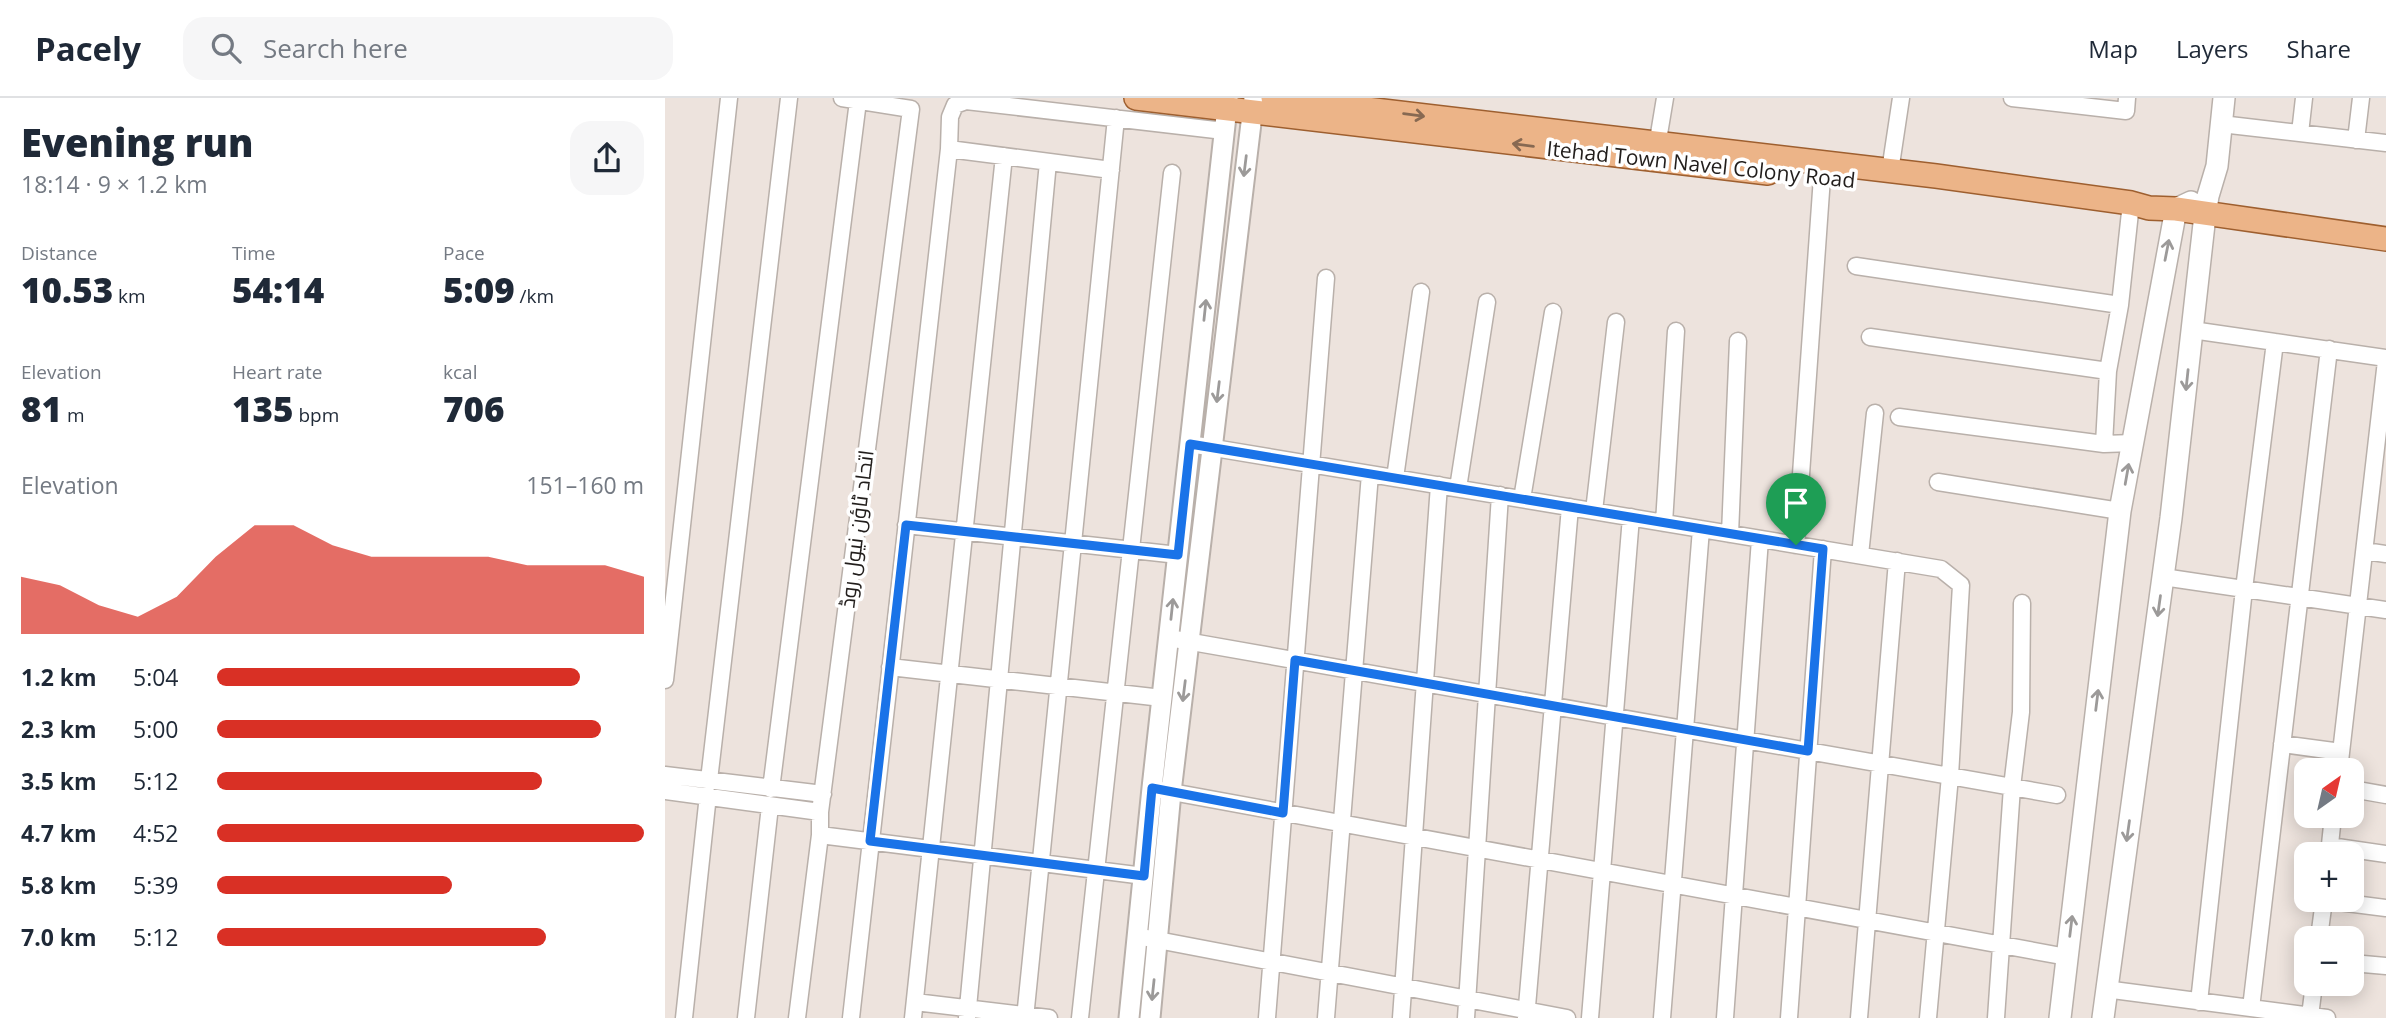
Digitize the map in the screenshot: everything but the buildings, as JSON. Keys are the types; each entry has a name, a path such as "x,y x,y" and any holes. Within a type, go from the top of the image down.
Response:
{"main road":[{"name":"Itehad Town Navel Colony Road","path":"1136,98 1226,112 1253,105 2136,209 2176,209 2206,205 2386,239"},
{"name":"Itehad Town Navel Colony Road","path":"1273,98 1656,153"},
{"path":"2103,1018 2163,577 2206,205 2217,166 2224,98"},
{"name":"Itehad Town Navel Colony Road","path":"1822,171 1890,171 2136,209"},
{"path":"2060,1018 2120,511 2176,209"}],"street":[{"path":"665,680 729,98"},
{"path":"684,1018 708,788 789,98"},
{"path":"1656,153 1665,98"},
{"path":"1890,171 1901,98"},
{"path":"2012,98 2126,111 2127,98"},
{"path":"2300,134 2304,98"},
{"path":"2356,140 2361,98"},
{"path":"771,789 850,99"},
{"name":"اتحاد ٹاؤن نیول روڈ","path":"797,1018 820,835 820,811 911,109 850,99"},
{"path":"851,1018 949,149 950,117 955,105 966,101 1116,118 1226,112 1162,698 1158,940 1150,1018"},
{"path":"1129,1018 1144,876 1190,642 1253,105"},
{"path":"1025,1017 1043,864 1116,118"},
{"path":"2221,124 2386,144"},
{"path":"949,149 1111,170"},
{"path":"1004,156 914,1010 1049,1018"},
{"path":"967,1012 1048,162"},
{"path":"1796,545 1822,171"},
{"path":"1080,1018 1172,173"},
{"path":"2104,444 2108,370 2136,209"},
{"path":"1856,266 2120,305"},
{"path":"1267,1018 1326,278"},
{"path":"1395,478 1421,292"},
{"path":"1458,488 1487,302"},
{"path":"1523,499 1552,312"},
{"path":"1594,511 1616,322"},
{"path":"2192,330 2386,359 2379,491 2365,551 2340,758"},
{"path":"1664,523 1677,331"},
{"path":"1870,337 2108,370"},
{"path":"1730,534 1738,341"},
{"path":"2199,1002 2244,589 2275,342"},
{"path":"2251,1008 2329,349"},
{"path":"1860,555 1875,413"},
{"path":"1899,416 2104,444 2133,443"},
{"path":"1190,444 1941,569 1961,585 1950,776 1928,1018"},
{"path":"1326,1018 1370,474"},
{"path":"1938,482 2120,511"},
{"path":"1401,1018 1439,485"},
{"path":"1466,1018 1500,495"},
{"path":"1527,1014 1570,507"},
{"path":"1590,1018 1631,517"},
{"path":"906,525 1178,555"},
{"path":"1662,1018 1701,529"},
{"path":"1725,1018 1760,538"},
{"path":"1789,1018 1823,549"},
{"path":"2365,551 2386,554"},
{"path":"1859,1018 1897,561"},
{"path":"2163,577 2386,610"},
{"path":"1996,1018 2012,787 2021,712 2022,603"},
{"path":"1169,638 2057,795"},
{"path":"890,667 1162,698"},
{"path":"2282,744 2341,752"},
{"path":"665,775 770,806 820,811"},
{"path":"665,791 708,788 771,789 823,794"},
{"path":"1161,790 2067,957"},
{"path":"2364,791 2386,795"},
{"path":"746,1018 770,806"},
{"path":"820,835 1144,876"},
{"path":"2364,852 2386,854"},
{"path":"2364,905 2386,908"},
{"path":"1138,936 1468,999 1527,1014 1567,1018"},
{"path":"2364,964 2386,966"},
{"path":"2105,989 2327,1018"},
{"path":"2310,1016 2312,996"}],"route":[{"path":"1190,444 1796,545 1823,549 1808,751 1295,660 1283,813 1152,788 1144,876 870,841 906,525 1178,555 1190,444"}]}
